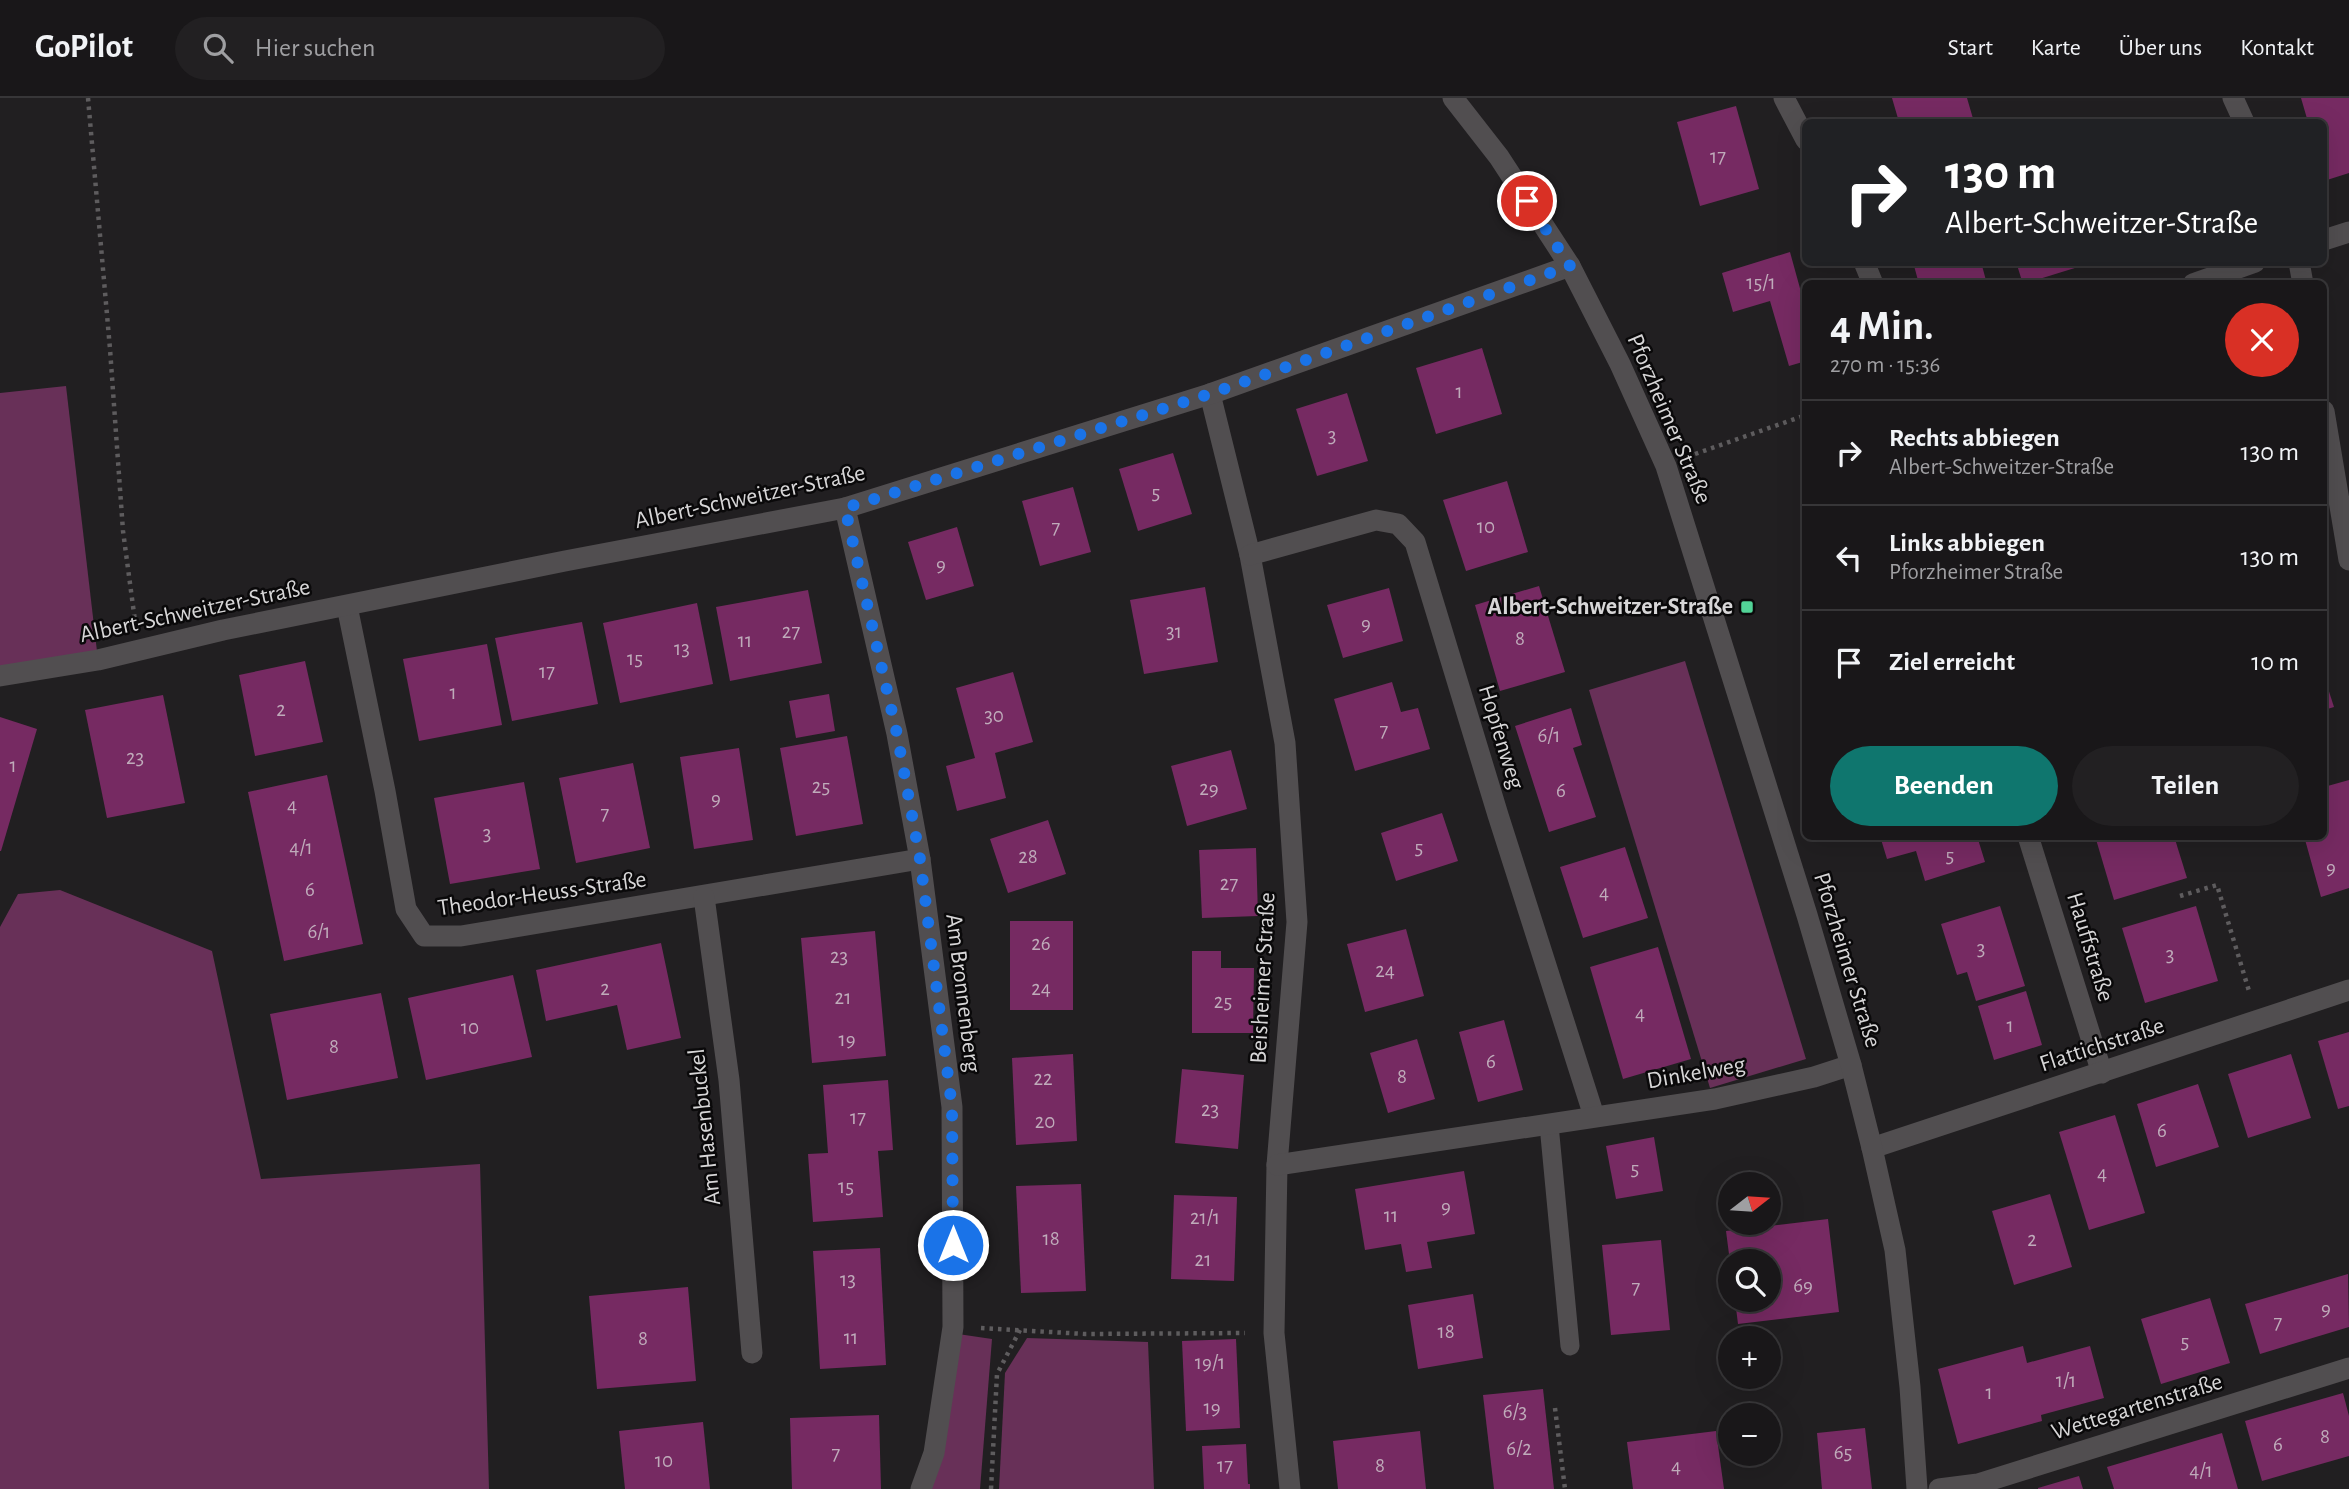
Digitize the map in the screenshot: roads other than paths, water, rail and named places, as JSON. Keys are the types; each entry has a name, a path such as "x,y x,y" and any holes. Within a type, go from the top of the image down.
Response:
{"street":[{"name":"Pforzheimer Straße","path":"1453,98 1499,157 1570,266 1620,364 1665,466 1807,915 1872,1148 1895,1250 1910,1387 1917,1489"},
{"path":"1784,98 1802,132"},
{"path":"2233,98 2243,119"},
{"path":"2327,239 2349,232"},
{"name":"Albert-Schweitzer-Straße","path":"0,676 98,660 223,630 845,508 1210,394 1570,266"},
{"path":"2204,280 2244,266"},
{"name":"Beisheimer Straße","path":"1210,394 1250,555 1285,743 1297,922 1277,1165 1274,1333 1290,1489"},
{"path":"2327,430 2349,560"},
{"name":"Am Bronnenberg","path":"845,508 897,734 920,859 952,1107 953,1327 934,1453 921,1489"},
{"name":"Hopfenweg","path":"1250,555 1376,520 1398,524 1415,542 1497,815 1594,1116"},
{"name":"Theodor-Heuss-Straße","path":"347,606 406,909 424,936 461,936 920,859"},
{"name":"Hauffstraße","path":"2029,840 2102,1073"},
{"name":"Am Hasenbuckel","path":"704,897 729,1080 752,1353"},
{"name":"Flattichstraße","path":"1872,1148 2349,990"},
{"name":"Dinkelweg","path":"1277,1165 1715,1099 1815,1077 1851,1065"},
{"name":"Wettegartenstraße","path":"1939,1489 1978,1484 2349,1368"}],"lane":[{"path":"1549,1125 1570,1346"}],"place":[{"name":"Albert-Schweitzer-Straße","path":"1747,607"}]}
